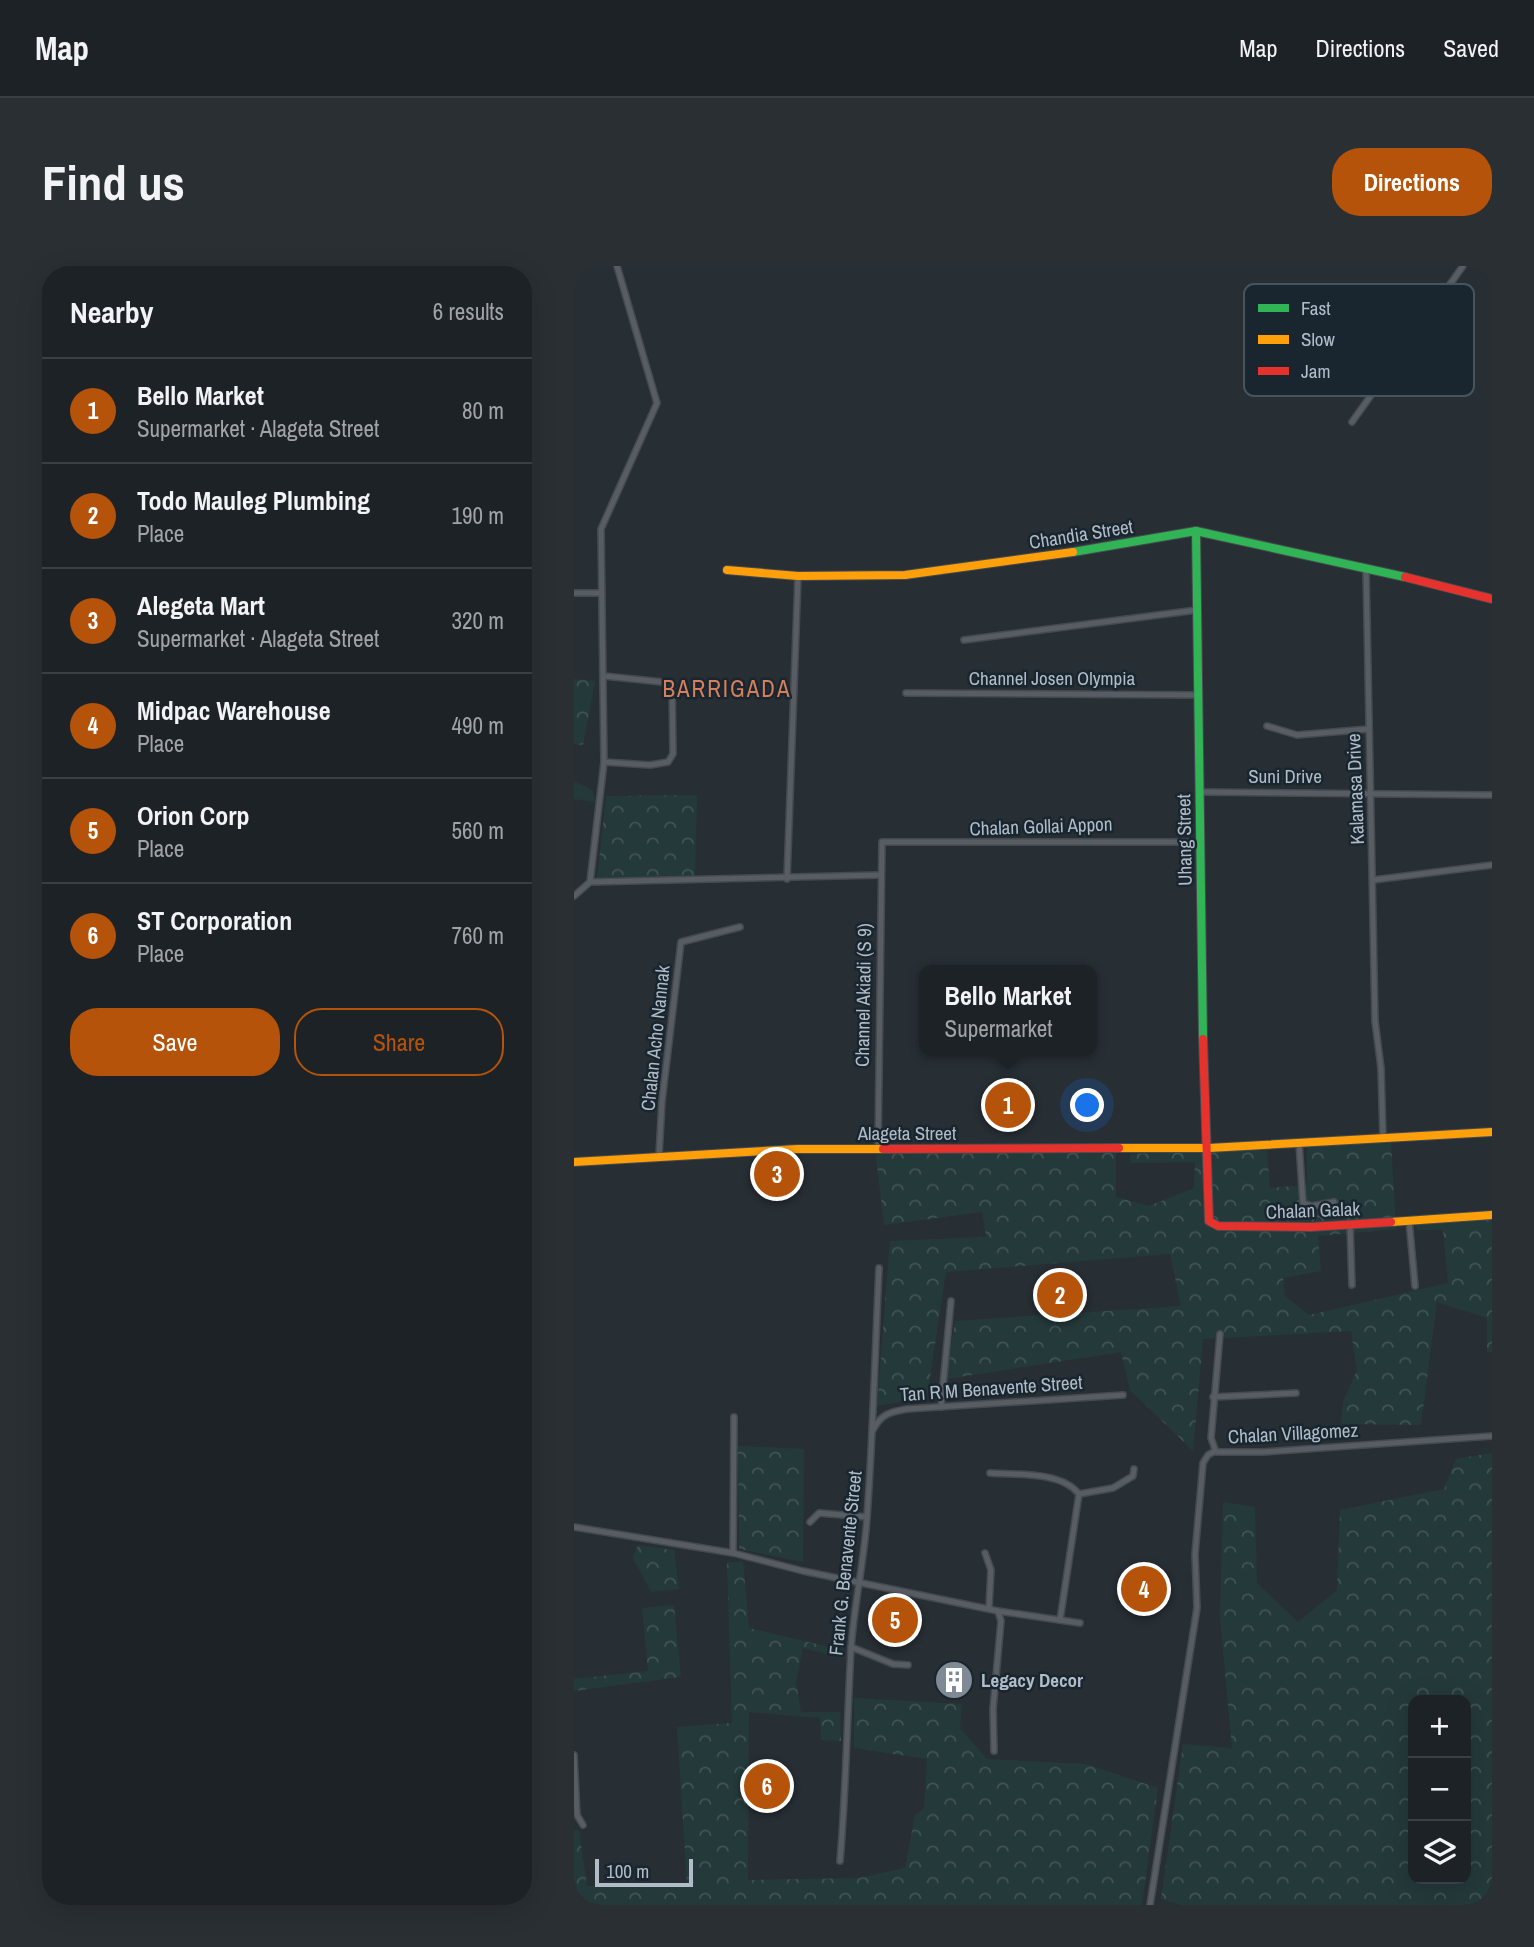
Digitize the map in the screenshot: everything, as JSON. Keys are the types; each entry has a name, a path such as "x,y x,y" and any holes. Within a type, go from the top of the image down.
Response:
{"street":[{"path":"574,274 586,266"},
{"path":"590,883 604,762 601,529 657,403 617,266"},
{"path":"1450,284 1463,266"},
{"path":"1352,422 1370,396"},
{"name":"Chandia Street","path":"727,570 798,576 905,575 1102,548 1196,531 1366,569"},
{"name":"Uhang Street","path":"1196,531 1200,842 1209,1148"},
{"path":"1366,569 1492,599"},
{"name":"Kalamasa Drive","path":"1366,569 1375,1021 1381,1068 1382,1138"},
{"path":"787,879 798,576"},
{"path":"574,593 600,593"},
{"path":"964,640 1197,610"},
{"path":"604,676 672,683 673,754 668,762 650,765 604,762"},
{"name":"Channel Josen Olympia","path":"906,693 1198,695"},
{"path":"1267,726 1297,735 1368,729"},
{"name":"Suni Drive","path":"1199,792 1372,792 1457,797 1492,795"},
{"name":"Chalan Gollai Appon","path":"883,842 991,844 1122,839 1200,842"},
{"name":"Channel Akiadi (S 9)","path":"878,1148 880,875 883,842"},
{"path":"1373,880 1492,865"},
{"path":"574,897 590,883 880,875"},
{"name":"Chalan Acho Nannak","path":"659,1156 681,942 740,927"},
{"name":"Alageta Street","path":"574,1162 797,1149 1209,1148 1492,1132"},
{"path":"1298,1143 1303,1203 1312,1206 1334,1202"},
{"name":"Chalan Galak","path":"1209,1148 1208,1215 1214,1225 1255,1228 1350,1225 1492,1215"},
{"path":"1409,1220 1415,1286"},
{"path":"1350,1225 1352,1285"},
{"name":"Frank G. Benavente Street","path":"841,1861 848,1764 851,1647 867,1517 879,1268"},
{"path":"941,1407 951,1301"},
{"name":"Chalan Villagomez","path":"1220,1334 1213,1397 1212,1443 1215,1451 1263,1452 1492,1436"},
{"path":"1213,1397 1296,1393"},
{"name":"Tan R M Benavente Street","path":"872,1433 879,1419 888,1412 1123,1395"},
{"path":"733,1553 734,1417"},
{"path":"1150,1905 1197,1608 1195,1554 1203,1463 1208,1455 1215,1451"},
{"path":"1079,1494 1124,1484 1133,1476 1134,1468"},
{"path":"990,1473 1054,1479 1069,1485 1079,1494"},
{"path":"1059,1620 1079,1494"},
{"path":"810,1522 820,1513 867,1517"},
{"path":"574,1527 733,1553 998,1611 1080,1623"},
{"path":"985,1553 991,1570 989,1608"},
{"path":"994,1751 993,1709 1001,1621 998,1611"},
{"path":"851,1647 893,1664 908,1665"},
{"path":"574,1755 578,1815 583,1825"}],"green space":[{"path":"574,679 595,681 583,745 574,744"},
{"path":"574,781 592,790 596,802 574,799"},
{"path":"697,795 695,876 597,878 606,796"},
{"path":"1391,1142 1396,1229 1318,1236 1321,1271 1283,1278 1285,1296 1309,1315 1448,1283 1443,1230 1417,1230 1417,1221 1492,1218 1492,1352 1487,1352 1487,1318 1437,1302 1421,1425 1341,1424 1343,1402 1357,1370 1351,1331 1203,1339 1193,1451 1130,1390 1121,1352 946,1379 955,1321 1181,1306 1170,1254 946,1272 927,1397 877,1406 890,1241 986,1237 982,1212 884,1225 875,1148 1116,1151 1116,1197 1149,1206 1194,1188 1195,1162 1130,1163 1130,1154 1267,1150 1270,1188 1307,1185 1307,1147"},
{"path":"738,1446 804,1449 803,1562 739,1549"},
{"path":"1492,1453 1492,1905 1180,1905 1161,1899 1183,1744 1232,1748 1220,1618 1223,1502 1255,1507 1257,1583 1298,1622 1337,1590 1340,1510 1444,1489 1456,1459"},
{"path":"638,1545 674,1550 679,1589 651,1592 633,1558"},
{"path":"727,1562 743,1562 749,1628 846,1651 846,1659 803,1648 796,1682 801,1712 840,1712 841,1741 821,1740 820,1718 749,1712 748,1880 859,1878 905,1868 915,1815 924,1808 927,1759 854,1748 854,1698 962,1704 960,1728 987,1759 1086,1764 1158,1788 1142,1905 574,1905 574,1830 579,1830 587,1886 687,1885 677,1727 732,1723"},
{"path":"674,1605 681,1677 574,1691 574,1679 648,1671 642,1608"}],"traffic: fast":[{"path":"1196,531 1203,1039"},
{"path":"1073,552 1196,531 1405,577"}],"traffic: slow":[{"path":"727,570 798,576 905,575 1073,552"},
{"path":"1119,1148 1209,1148 1492,1132"},
{"path":"574,1162 798,1149 883,1149"},
{"path":"1391,1222 1492,1215"}],"traffic: jam":[{"path":"1405,577 1492,599"},
{"path":"1203,1039 1209,1221 1218,1226 1311,1227 1391,1222"},
{"path":"883,1149 1119,1148"}],"place":[{"name":"Bello Market","path":"1008,1105"},
{"name":"Alegeta Mart","path":"777,1174"},
{"name":"Todo Mauleg Plumbing","path":"1060,1295"},
{"name":"Midpac Warehouse","path":"1144,1589"},
{"name":"Orion Corp","path":"895,1620"},
{"name":"Legacy Decor","path":"954,1680"},
{"name":"ST Corporation","path":"767,1786"}],"district":[{"name":"BARRIGADA","path":"727,689"}]}
